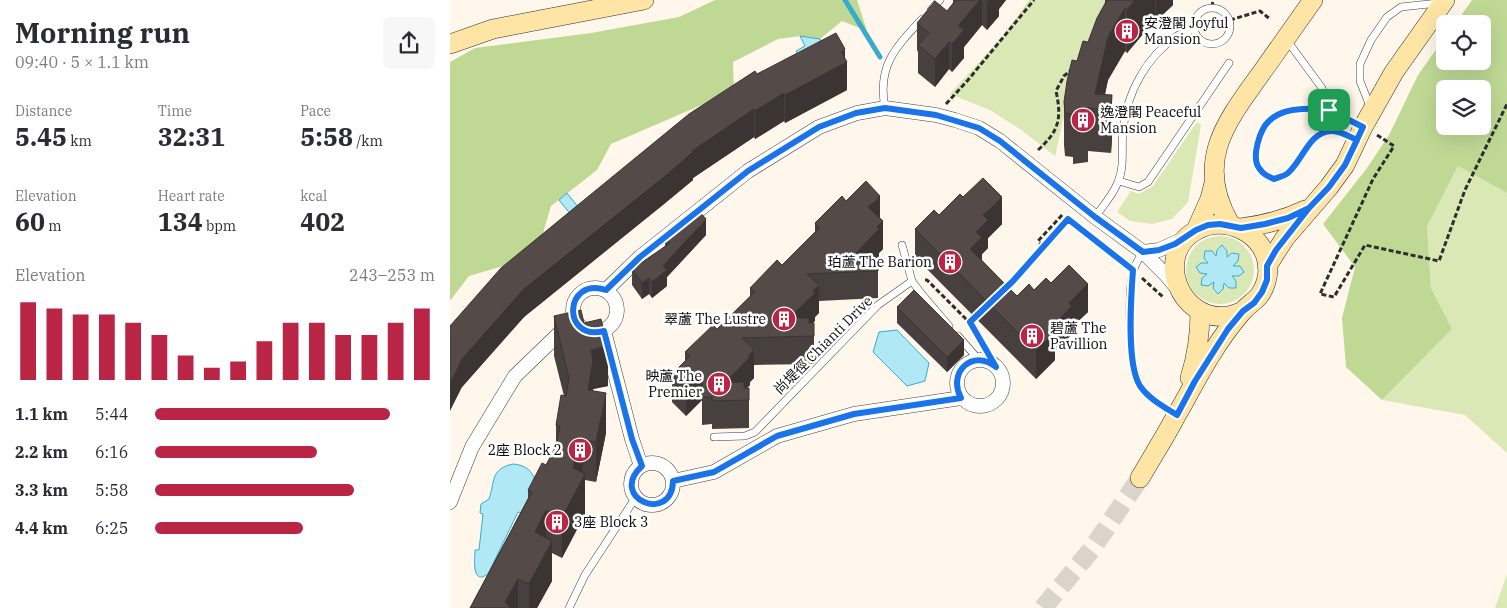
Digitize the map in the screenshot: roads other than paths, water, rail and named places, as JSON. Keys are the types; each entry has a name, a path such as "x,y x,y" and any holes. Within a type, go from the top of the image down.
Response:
{"street":[{"path":"450,44 493,29 644,0"},
{"path":"1174,296 1175,260 1178,250 1191,234 1210,199 1215,181 1215,161 1221,135 1233,112 1313,0"},
{"path":"1267,266 1285,238 1329,187 1345,165 1394,72 1444,1"},
{"path":"606,290 640,257 748,171 819,127 856,113 885,108 936,115 979,128 1000,141 1095,217 1143,252 1160,268 1174,296 1200,312 1215,316 1229,316 1243,311 1254,303 1262,292 1267,280 1267,266 1264,252 1258,241 1250,233 1236,226 1224,213 1215,181"},
{"path":"1143,252 1159,250 1208,225 1265,224 1288,218 1309,208"},
{"path":"594,288 606,290 614,298 617,305 615,320 604,331 590,332 583,330 574,319 573,305 580,293 594,288"},
{"path":"1140,478 1213,351 1243,311"},
{"path":"1177,415 1197,353 1200,333 1200,312"},
{"path":"450,502 472,447 515,376 574,319"},
{"path":"604,331 632,439 642,466"},
{"path":"979,360 992,363 996,367 1003,380 1003,388 995,401 989,405 974,406 961,398 956,384 957,377 965,365 979,360"},
{"path":"673,481 714,472 777,436 854,414 961,398"},
{"path":"648,463 662,465 671,475 673,481 670,494 660,503 647,504 636,497 633,490 633,477 642,466 648,463"}],"lane":[{"path":"885,108 883,84 889,60 899,44 940,0"},
{"path":"1364,126 1360,64 1371,40 1387,17 1401,7 1415,3 1444,1"},
{"path":"1212,4 1223,10 1230,20 1230,31 1223,41 1217,44 1205,43 1196,35 1194,29 1194,23 1200,12 1212,4"},
{"path":"1095,217 1119,181 1126,110 1133,90 1145,68 1161,48 1178,35 1194,29"},
{"path":"1286,38 1322,88 1329,110"},
{"path":"1119,181 1138,187 1148,182 1229,63"},
{"path":"1308,108 1329,110 1364,126 1319,134 1287,174 1274,179 1264,175 1257,166 1256,151 1260,135 1269,120 1286,112 1308,108"},
{"path":"902,245 912,281 979,360"},
{"path":"1143,252 1133,270 1131,342 1135,373 1139,385 1148,396 1177,415"},
{"name":"尚堤徑 Chianti Drive","path":"714,437 745,436 755,432 878,305 912,281"},
{"path":"569,608 585,575 636,497"}],"water":[{"path":"800,36 820,39 829,57 805,69 796,51 805,46"},
{"path":"567,193 587,218 579,225 559,200"},
{"path":"1222,245 1227,251 1227,257 1232,253 1239,254 1238,261 1233,266 1240,266 1244,272 1239,276 1232,276 1236,281 1236,288 1229,288 1224,283 1223,289 1218,294 1213,288 1214,282 1208,286 1201,285 1202,278 1207,274 1200,273 1196,267 1201,263 1208,263 1204,258 1205,251 1212,251 1216,256 1217,250"},
{"path":"897,330 929,363 925,381 907,386 873,352 879,332"},
{"path":"513,464 528,469 536,482 522,513 518,512 488,574 483,577 479,576 475,570 475,550 479,550 483,514 480,513 481,504 489,499 493,482 500,469"}],"waterway":[{"path":"845,0 880,57"}],"tunnel":[{"path":"1043,608 1092,549 1140,478"}],"place":[{"name":"安澄閣 Joyful Mansion","path":"1127,31"},
{"name":"逸澄閣 Peaceful Mansion","path":"1083,120"},
{"name":"珀蘆 The Barion","path":"950,262"},
{"name":"翠蘆 The Lustre","path":"784,319"},
{"name":"碧蘆 The Pavillion","path":"1032,336"},
{"name":"映蘆 The Premier","path":"719,384"},
{"name":"2座 Block 2","path":"580,450"},
{"name":"3座 Block 3","path":"557,522"}]}
